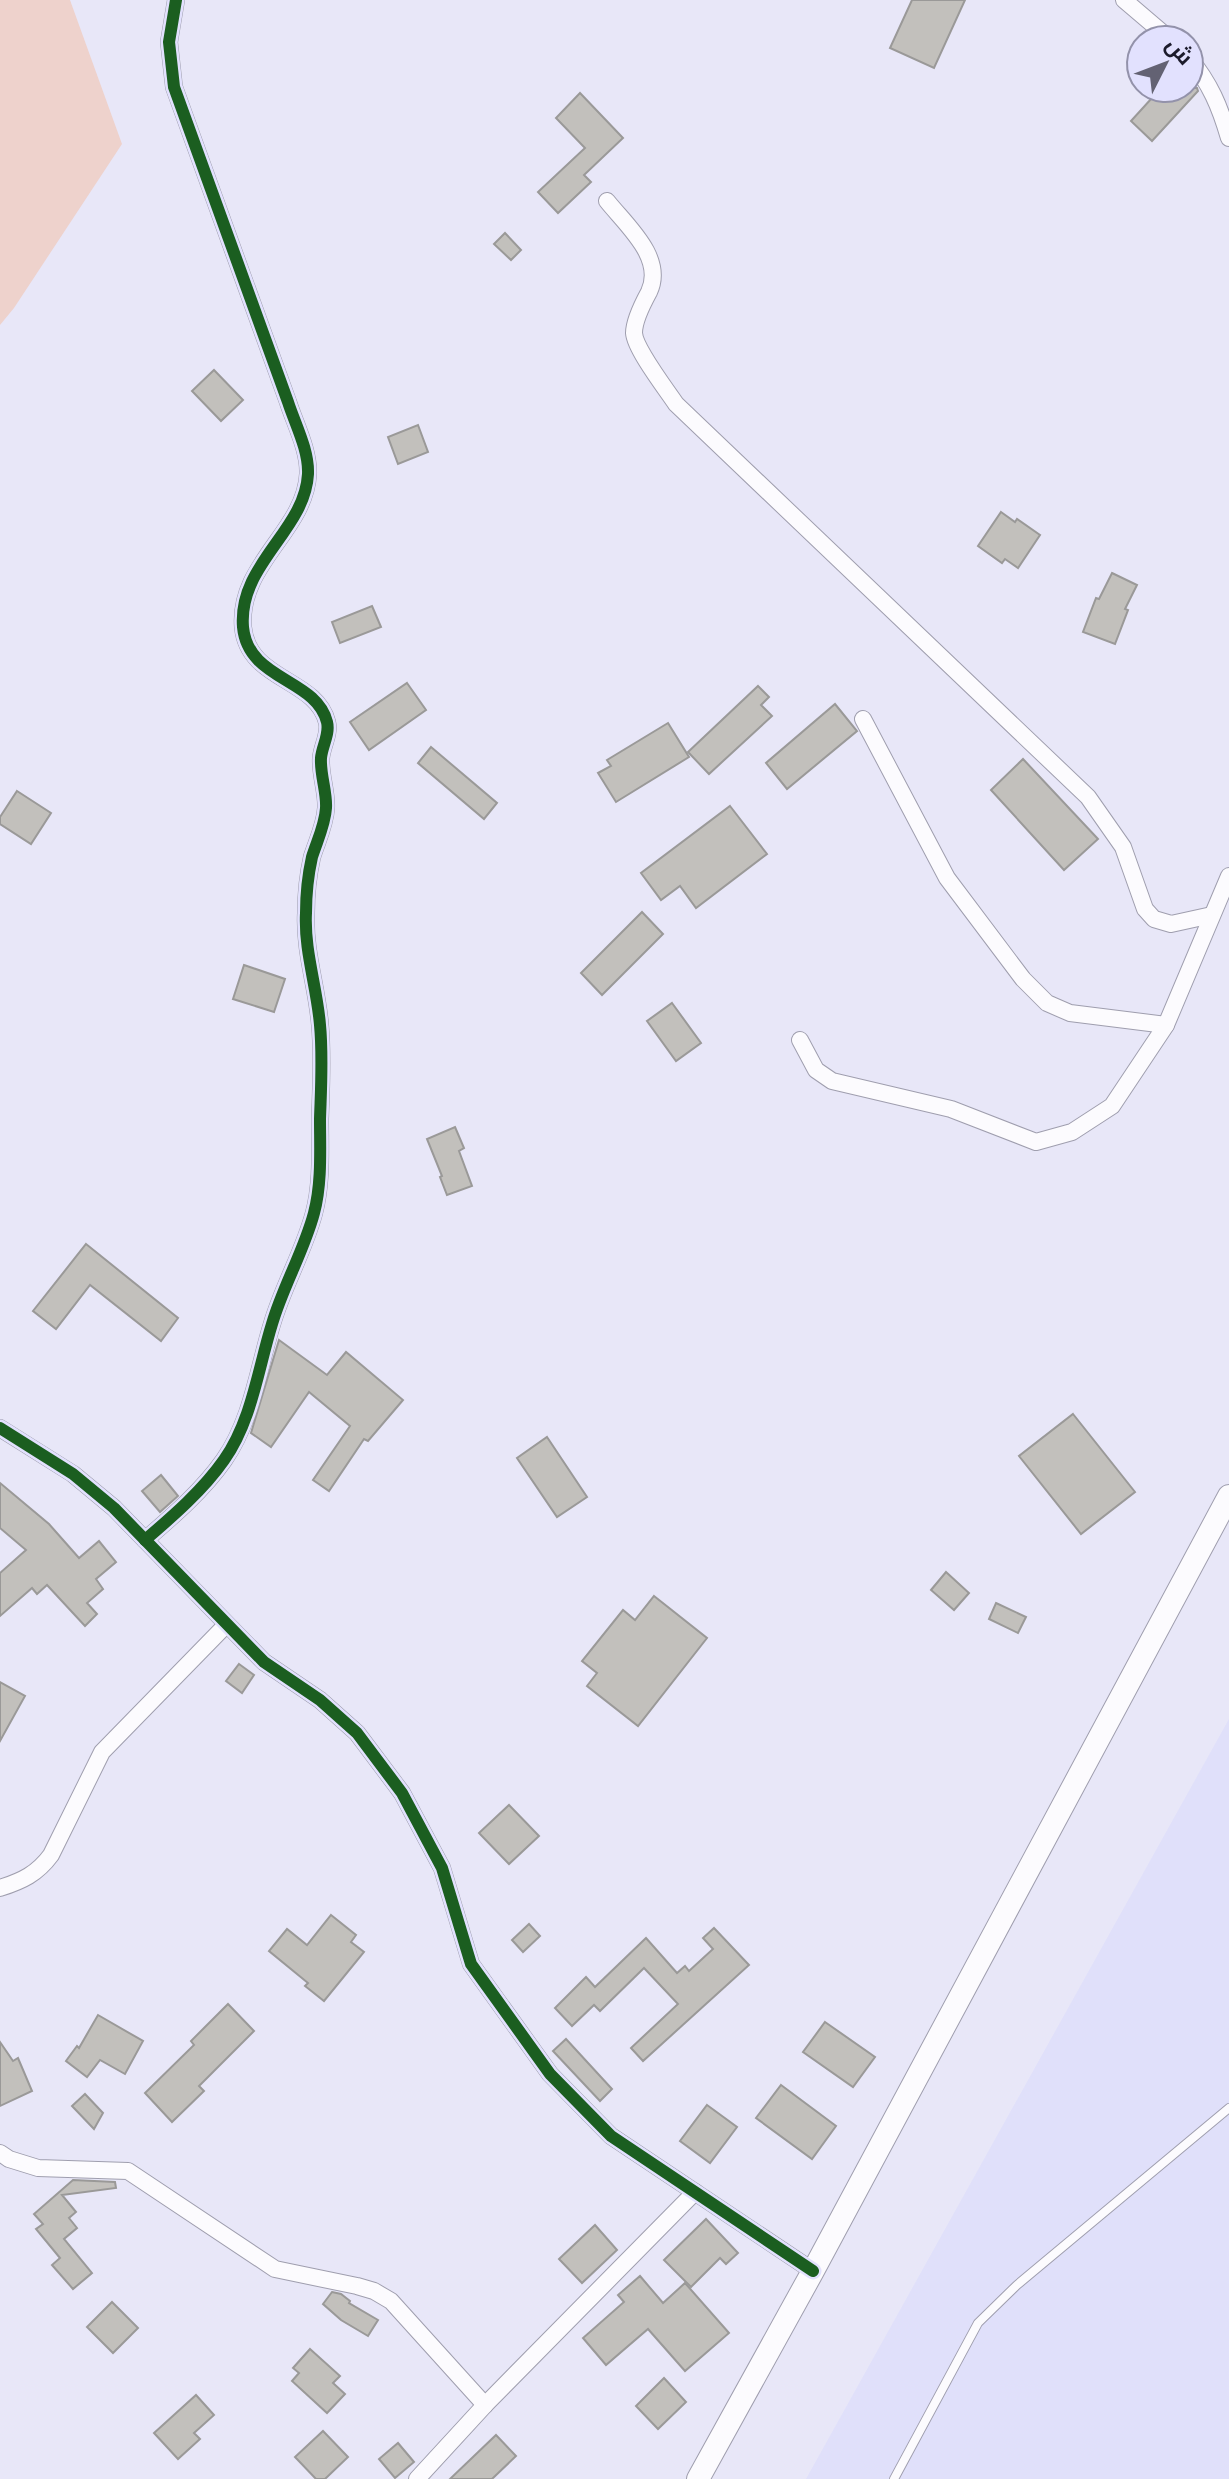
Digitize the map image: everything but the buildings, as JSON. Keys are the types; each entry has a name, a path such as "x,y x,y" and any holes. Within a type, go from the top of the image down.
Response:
{"main road":[{"path":"698,2479 1229,1496"}],"street":[{"path":"145,1540 175,1515 225,1460 241,1430 271,1326 314,1212 320,1024 306,937 306,915 312,859 326,807 321,758 328,730 327,720 315,701 256,658 247,647 243,623 246,595 294,513 308,473 305,453 284,389 174,87 169,42 176,0"},
{"path":"1124,0 1152,24"},
{"path":"1205,78 1220,106 1229,138"},
{"path":"607,201 652,259 654,282 640,311 634,334 645,357 676,404 1088,797 1123,847 1145,909 1154,919 1171,924 1212,915"},
{"path":"863,719 947,878 1023,979 1047,1003 1070,1013 1166,1025"},
{"path":"800,1040 816,1070 832,1081 951,1109 1036,1142 1072,1132 1112,1106 1166,1025 1229,876"},
{"path":"0,1428 73,1474 114,1508 264,1662 320,1700 357,1733 402,1793 442,1868 471,1964 550,2074 611,2136 813,2271"},
{"path":"0,1888 25,1880 41,1868 51,1855 102,1752 226,1625"},
{"path":"0,2153 38,2168 128,2171 275,2269 374,2291 391,2301 485,2405"},
{"path":"417,2479 485,2405 695,2192"}],"lane":[{"path":"894,2479 978,2323 1017,2285 1229,2108"}],"shaded area":[{"path":"0,0 70,0 122,144 0,325"},
{"path":"1229,1719 1229,2479 806,2479"}],"cycle path":[{"path":"145,1540 207,1482 234,1445 241,1428 277,1310 317,1202 322,1072 306,906 312,857 325,814 321,758 328,726 320,708 310,696 257,658 248,645 243,627 244,605 251,585 296,513 304,494 308,465 301,437 174,87 169,42 176,0"},
{"path":"0,1428 73,1474 114,1508 264,1662 320,1700 357,1733 402,1793 442,1868 471,1964 550,2074 611,2136 813,2271"}]}
